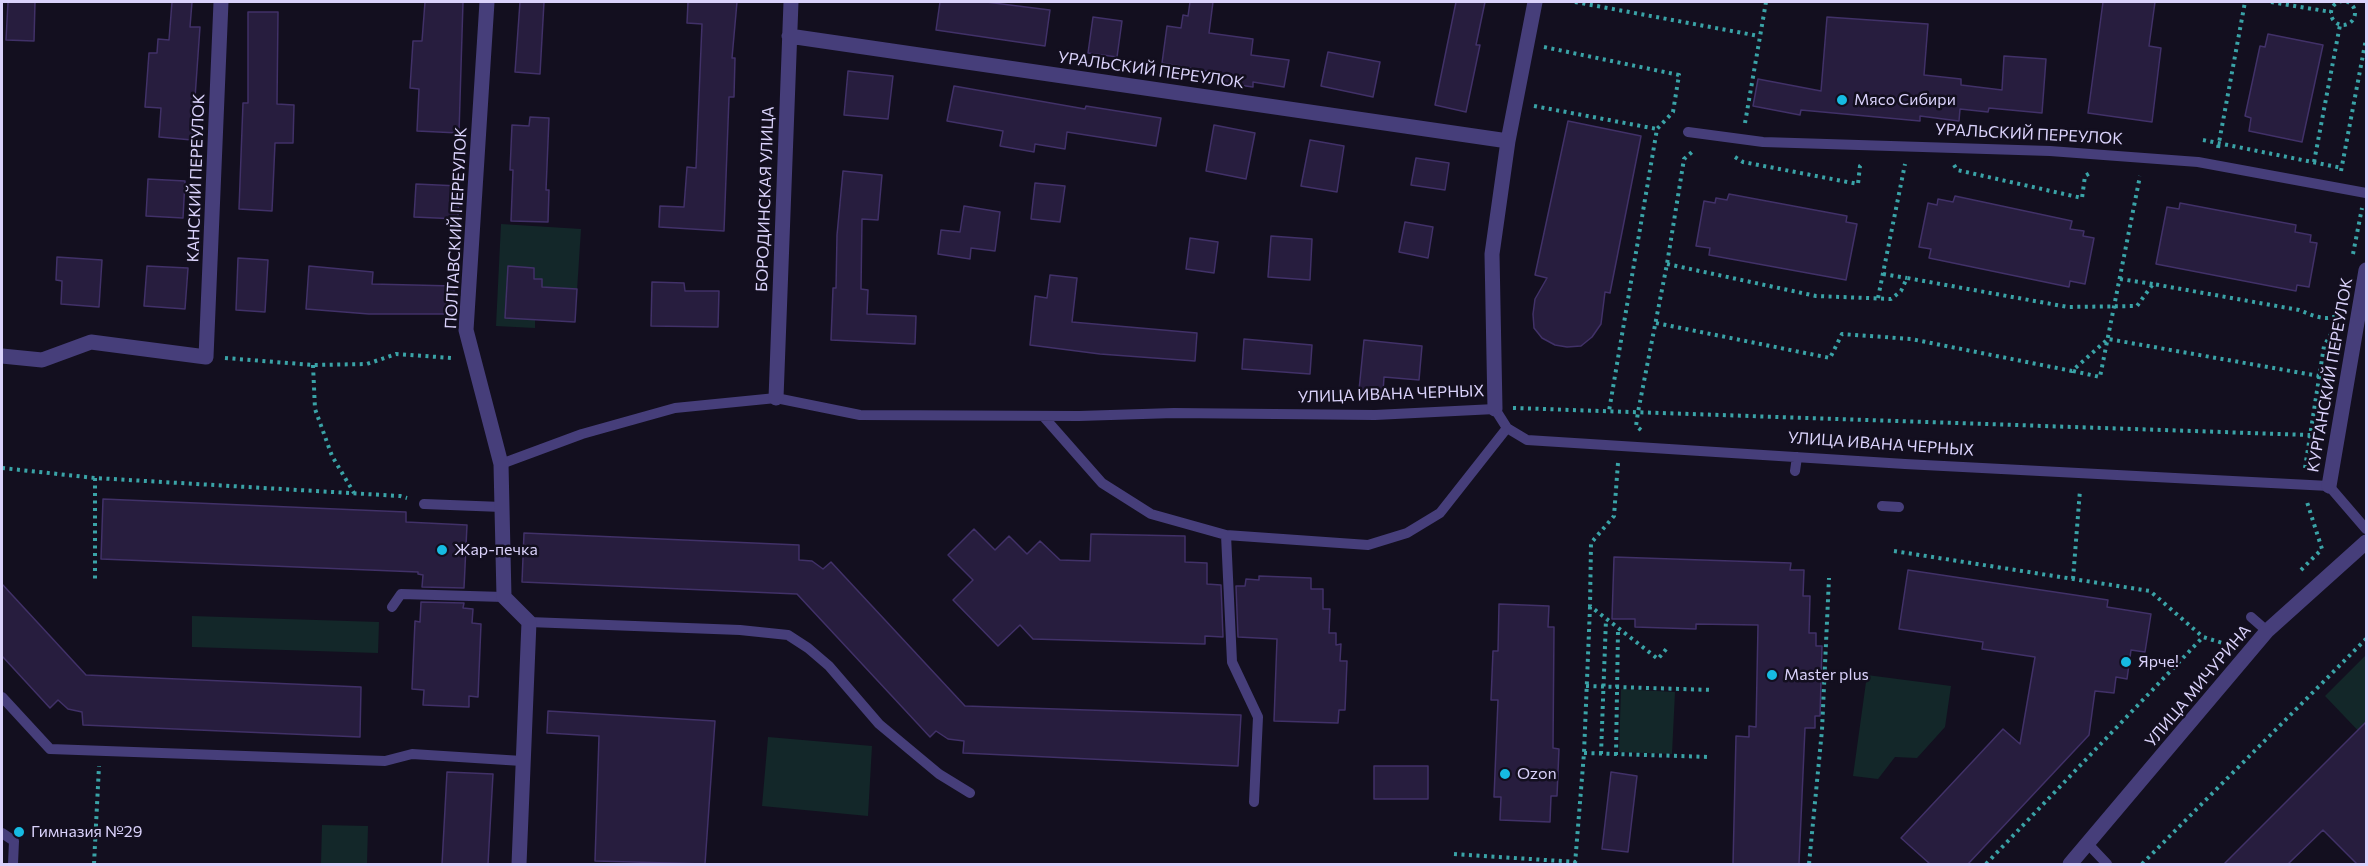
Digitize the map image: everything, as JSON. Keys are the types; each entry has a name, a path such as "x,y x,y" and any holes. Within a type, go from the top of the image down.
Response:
{"street":[{"name":"КАНСКИЙ ПЕРЕУЛОК","path":"206,357 221,2"},
{"name":"ПОЛТАВСКИЙ ПЕРЕУЛОК","path":"487,2 466,330 501,464 504,597"},
{"name":"БОРОДИНСКАЯ УЛИЦА","path":"777,398 791,2"},
{"path":"1496,409 1492,254 1508,141 1535,2"},
{"name":"УРАЛЬСКИЙ ПЕРЕУЛОК","path":"789,36 1508,141"},
{"name":"КУРГАНСКИЙ ПЕРЕУЛОК","path":"2329,486 2367,270"},
{"path":"2,356 42,360 91,342 206,357"},
{"name":"УЛИЦА МИЧУРИНА","path":"2070,864 2089,845 2267,631 2367,542"},
{"path":"504,597 529,622 519,864"}],"lane":[{"name":"УРАЛЬСКИЙ ПЕРЕУЛОК","path":"1688,132 1763,142 2050,151 2198,162 2367,193"},
{"name":"УЛИЦА ИВАНА ЧЕРНЫХ","path":"501,464 582,434 675,408 777,398 860,415 1043,416 1174,413 1375,415 1496,409 1507,428 1527,440 2081,474 2329,486"},
{"path":"1043,416 1102,483 1151,514 1226,535 1368,544 1407,533 1440,513 1507,428"},
{"path":"1795,471 1797,457"},
{"path":"2329,486 2367,529"},
{"path":"424,504 502,507"},
{"path":"1882,506 1899,507"},
{"path":"1226,535 1232,662 1258,717 1254,802"},
{"path":"392,607 401,594 504,597"},
{"path":"2252,618 2267,631"},
{"path":"529,622 740,630 788,635 829,666 879,724 939,774 970,793"},
{"path":"2,697 50,749 385,761 412,754 522,760"},
{"path":"2,833 14,841 13,864"},
{"path":"2089,845 2107,864"}],"path":[{"path":"1575,2 1760,36"},
{"path":"1742,139 1766,2"},
{"path":"2215,165 2245,2"},
{"path":"2271,2 2331,12"},
{"path":"2346,2 2352,6 2354,17 2350,23 2340,25 2335,22 2331,12 2335,5 2346,2"},
{"path":"2314,162 2340,25"},
{"path":"2338,188 2367,39"},
{"path":"1543,46 1679,75 1673,112 1657,129 1609,411"},
{"path":"1530,105 1657,129"},
{"path":"2203,140 2342,168"},
{"path":"1643,431 1636,426 1638,412 1667,264 1684,159 1693,151 1702,151"},
{"path":"1730,153 1743,162 1858,184 1860,166 1866,160"},
{"path":"1878,298 1905,162 1895,161"},
{"path":"1953,163 1957,170 2082,198 2085,176 2093,171"},
{"path":"2128,174 2152,176"},
{"path":"1656,323 1830,358 1842,334 1911,339 2100,377 2140,175"},
{"path":"2353,258 2362,204 2367,204"},
{"path":"1667,264 1816,296 1892,299 1901,291 1907,278"},
{"path":"1883,274 2068,307 2137,306 2153,284"},
{"path":"2120,279 2299,310 2319,317 2331,318 2343,312 2324,346 2302,485 2322,549 2299,573"},
{"path":"2072,371 2108,339"},
{"path":"2108,339 2319,376"},
{"path":"206,357 313,365 367,364 396,354 474,359"},
{"path":"313,365 315,410 332,456 354,493"},
{"path":"1496,409 2310,435"},
{"path":"1454,854 1575,863 1584,753 1591,543 1614,516 1619,447"},
{"path":"2,468 95,478 400,496 424,504"},
{"path":"2073,579 2081,474"},
{"path":"95,478 95,583"},
{"path":"1894,551 2150,591 2203,638 2228,646 2252,618"},
{"path":"1809,864 1822,730 1829,578"},
{"path":"1590,606 1658,659 1668,647"},
{"path":"1601,754 1606,619"},
{"path":"1616,754 1618,629"},
{"path":"1986,864 2203,638"},
{"path":"2142,864 2367,639"},
{"path":"1586,686 1713,690"},
{"path":"94,864 99,751"},
{"path":"1584,753 1710,757"}],"green space":[{"path":"501,224 581,229 575,322 535,320 535,328 496,326"},
{"path":"192,616 379,622 378,653 192,647"},
{"path":"2366,655 2366,739 2325,696"},
{"path":"1867,675 1951,686 1945,727 1917,758 1895,757 1878,779 1853,776"},
{"path":"1621,689 1675,692 1672,754 1619,752"},
{"path":"768,737 872,746 868,816 762,806"},
{"path":"322,825 368,826 367,864 321,864"}],"building":[{"path":"8,2 35,2 34,41 6,40"},
{"path":"172,2 192,2 190,27 200,27 192,140 159,137 161,108 145,107 149,53 157,53 158,39 169,40"},
{"path":"425,2 463,2 459,133 417,131 419,89 410,88 413,41 422,41"},
{"path":"520,2 544,2 540,74 515,72"},
{"path":"688,2 737,2 732,58 735,58 734,97 729,97 724,231 659,227 660,206 684,207 687,167 696,168 702,24 687,23"},
{"path":"940,2 986,2 1050,10 1045,46 936,30"},
{"path":"1190,2 1213,2 1209,33 1253,39 1251,55 1289,60 1284,87 1253,82 1253,87 1216,82 1218,73 1162,63 1167,26 1181,28 1183,15 1188,16"},
{"path":"1456,2 1485,2 1476,45 1480,45 1466,112 1435,105"},
{"path":"2103,2 2155,2 2149,46 2161,48 2152,122 2088,113"},
{"path":"248,12 278,12 277,104 294,105 293,143 275,143 272,211 239,209 243,103 248,103"},
{"path":"1093,17 1122,21 1117,57 1088,53"},
{"path":"1827,17 1928,24 1924,75 1961,79 1961,85 2002,90 2004,56 2046,59 2042,113 1989,108 1988,112 1960,109 1959,121 1920,116 1920,121 1801,110 1800,115 1753,106 1758,79 1821,91"},
{"path":"2268,34 2323,45 2302,142 2249,131 2251,118 2245,116 2260,46 2265,47"},
{"path":"1328,52 1380,62 1373,97 1321,86"},
{"path":"848,71 893,76 888,119 844,115"},
{"path":"954,86 1085,109 1086,106 1161,118 1156,146 1067,132 1065,149 1035,144 1034,152 1000,146 1003,131 947,121"},
{"path":"530,117 549,118 546,190 549,190 548,222 511,221 512,125 529,126"},
{"path":"1568,121 1641,136 1610,293 1605,292 1601,324 1592,337 1581,346 1567,347 1555,345 1542,338 1534,328 1533,314 1535,299 1547,278 1535,275"},
{"path":"1214,125 1255,133 1246,179 1206,171"},
{"path":"1310,140 1344,146 1337,192 1301,186"},
{"path":"1416,158 1449,163 1445,190 1411,185"},
{"path":"843,171 882,175 878,220 862,219 861,289 868,290 867,314 916,316 915,344 831,340"},
{"path":"148,179 185,181 183,218 146,216"},
{"path":"1035,183 1065,186 1060,222 1031,219"},
{"path":"416,184 459,186 458,219 414,217"},
{"path":"1729,194 1847,216 1846,222 1857,224 1846,280 1709,255 1710,248 1696,246 1704,201 1715,203 1716,198 1727,200"},
{"path":"1955,196 2072,221 2070,229 2084,231 2083,236 2094,238 2085,284 2070,281 2069,287 1929,258 1931,249 1919,247 1928,203 1937,205 1938,199 1953,202"},
{"path":"2180,203 2296,225 2295,232 2311,235 2310,242 2317,243 2309,287 2297,285 2296,291 2156,264 2167,207 2179,209"},
{"path":"964,206 1000,212 995,251 971,248 970,259 938,254 941,230 960,232"},
{"path":"1405,222 1433,227 1428,258 1399,252"},
{"path":"1271,236 1312,239 1310,280 1268,277"},
{"path":"1190,238 1218,242 1214,273 1186,269"},
{"path":"57,257 102,260 99,307 61,304 62,281 56,280"},
{"path":"238,258 268,260 265,312 236,310"},
{"path":"147,266 188,268 185,309 144,306"},
{"path":"309,266 373,272 372,284 454,286 454,314 369,314 306,309"},
{"path":"508,266 534,268 534,279 542,279 542,287 577,289 575,322 505,318"},
{"path":"1050,275 1077,278 1072,322 1197,333 1195,361 1100,354 1030,345 1035,296 1047,298"},
{"path":"652,282 684,283 685,291 719,291 718,327 651,326"},
{"path":"1244,339 1312,345 1310,374 1242,369"},
{"path":"1364,340 1422,346 1419,380 1384,377 1383,392 1359,390"},
{"path":"103,499 406,512 406,522 467,525 464,588 422,587 423,575 418,572 101,559"},
{"path":"974,529 995,550 1009,536 1027,554 1040,541 1060,560 1090,561 1091,534 1185,536 1185,562 1207,563 1207,584 1221,585 1223,637 1205,636 1205,644 1033,639 1020,625 998,646 953,600 973,580 948,555"},
{"path":"524,533 799,545 799,560 812,561 823,569 831,562 965,706 1241,715 1238,766 963,753 964,741 948,739 936,731 930,737 797,594 522,582"},
{"path":"1614,557 1791,563 1790,570 1804,570 1803,596 1810,596 1809,633 1816,633 1816,646 1822,646 1820,716 1815,716 1815,728 1805,728 1799,864 1733,864 1736,736 1749,737 1749,726 1756,727 1758,625 1696,624 1696,629 1635,627 1635,619 1612,619"},
{"path":"1908,570 2108,600 2107,607 2151,614 2145,652 2131,650 2127,679 2116,677 2114,693 2095,691 2089,735 1968,864 1930,864 1901,838 2003,729 2020,744 2035,657 1982,649 1983,642 1899,629"},
{"path":"1259,576 1311,578 1311,589 1323,589 1323,609 1330,609 1329,633 1336,633 1336,645 1341,644 1340,661 1347,661 1345,710 1339,710 1338,723 1274,721 1277,639 1238,637 1236,586 1245,586 1246,579 1259,580"},
{"path":"2,584 86,675 361,687 360,737 83,725 82,712 68,709 58,700 50,708 2,656"},
{"path":"421,602 464,603 463,608 473,609 472,623 481,624 478,697 469,696 469,707 423,705 424,690 412,689 415,621 420,622"},
{"path":"1499,604 1549,606 1548,627 1554,627 1553,748 1559,749 1557,796 1551,796 1550,822 1500,820 1501,797 1494,797 1498,700 1491,700 1493,651 1498,651"},
{"path":"548,711 715,721 705,864 595,861 599,736 547,733"},
{"path":"2367,721 2367,864 2357,864 2323,830 2288,864 2224,864"},
{"path":"1374,766 1428,766 1428,799 1374,799"},
{"path":"447,772 493,774 488,864 442,864"},
{"path":"1611,772 1637,776 1628,852 1602,849"}],"place":[{"name":"Мясо Сибири","path":"1842,100"},
{"name":"Жар-печка","path":"442,550"},
{"name":"Ярче!","path":"2126,662"},
{"name":"Master plus","path":"1772,675"},
{"name":"Ozon","path":"1505,774"},
{"name":"Гимназия №29","path":"19,832"}]}
